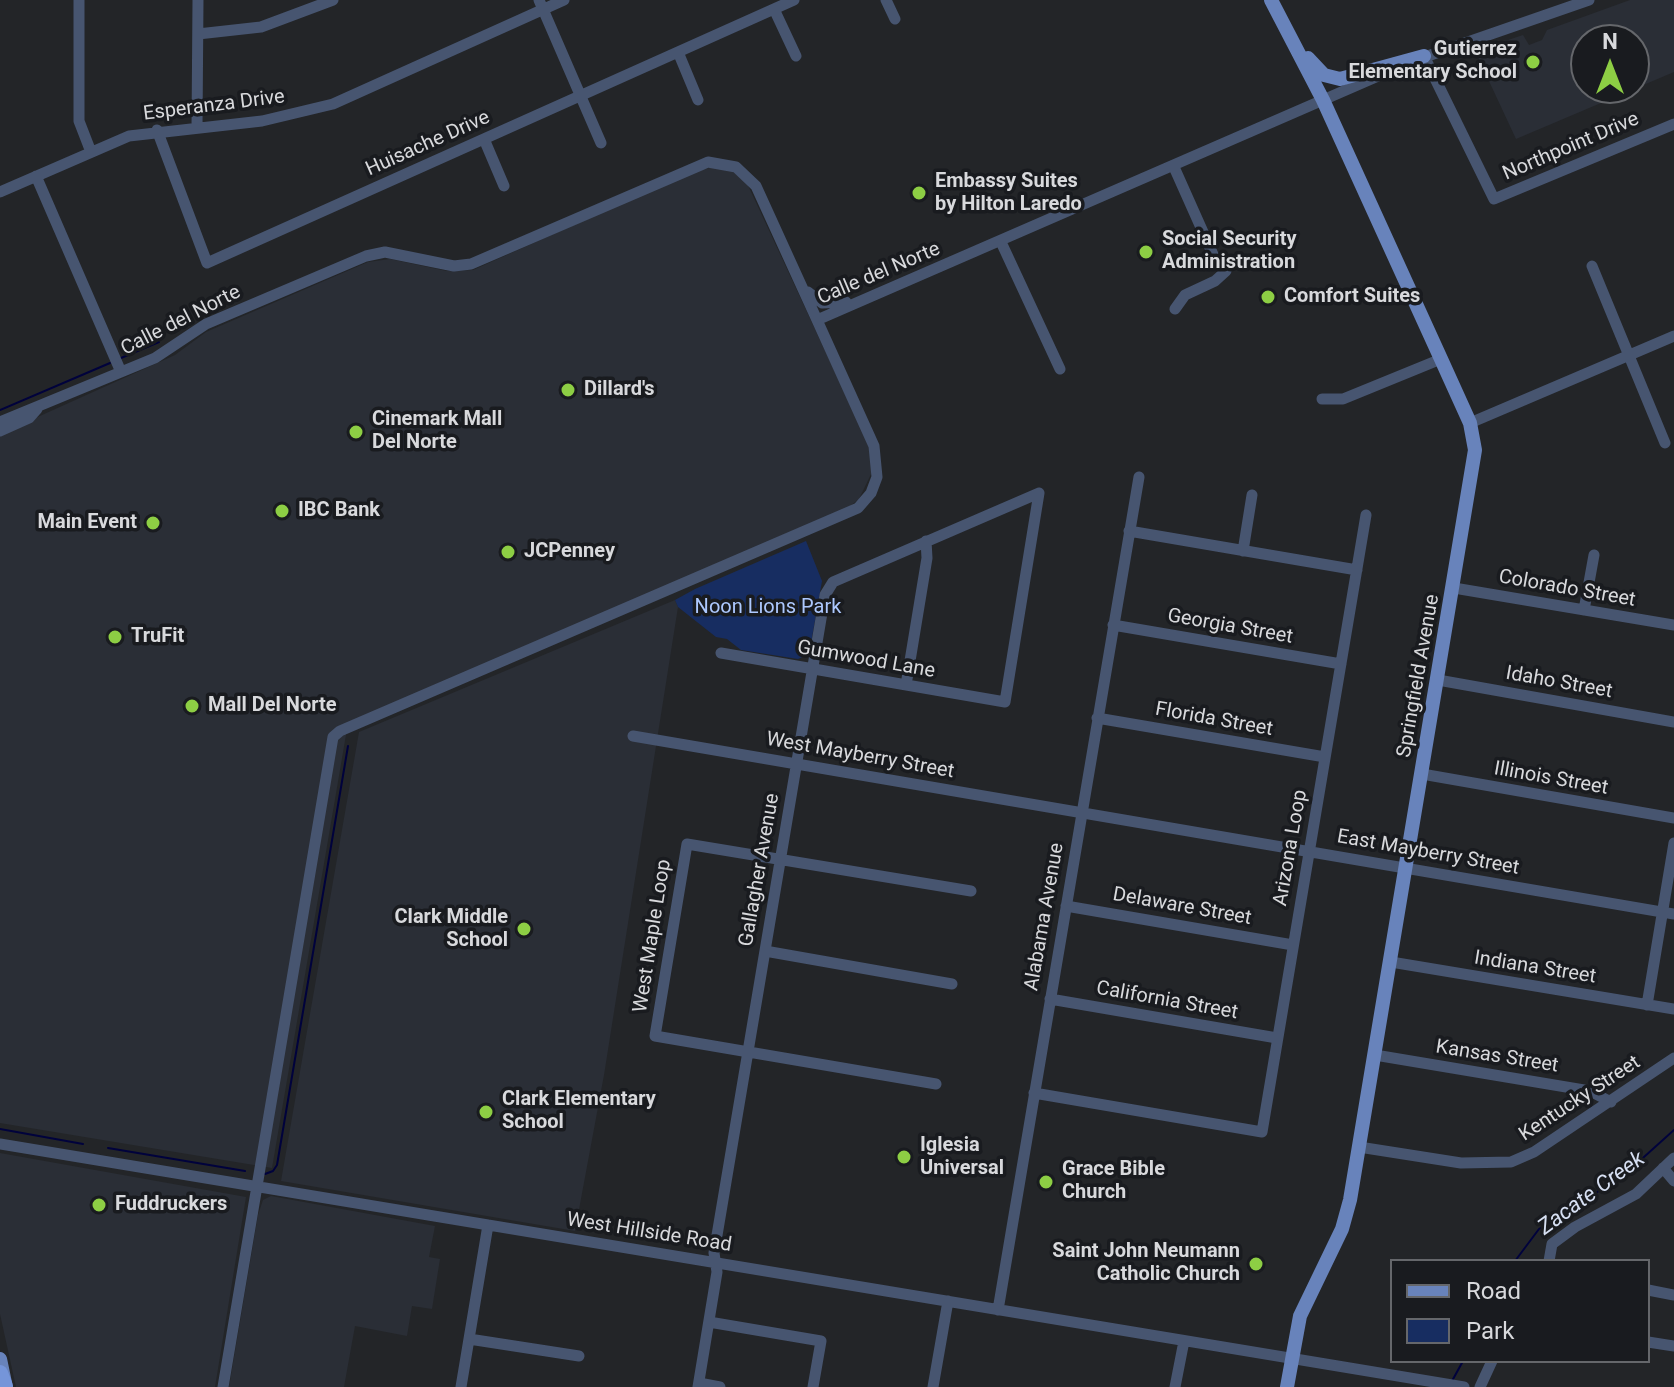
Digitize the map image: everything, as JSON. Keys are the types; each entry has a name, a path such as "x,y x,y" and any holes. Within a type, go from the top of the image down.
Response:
{"highway":[{"path":"0,1373 5,1386"}],"main road":[{"name":"Springfield Avenue","path":"1271,0 1323,100 1470,423 1475,461 1359,1147 1342,1229 1305,1303 1287,1387"},
{"path":"1289,35 1319,71 1334,79 1424,56"},
{"path":"0,1359 5,1386"}],"street":[{"path":"79,0 79,121 91,152"},
{"path":"197,127 198,0"},
{"path":"198,34 261,27 333,0"},
{"name":"Esperanza Drive","path":"0,192 129,136 157,130 262,121 333,104 541,5 564,0"},
{"name":"Huisache Drive","path":"157,130 207,263 794,0"},
{"path":"886,0 895,19"},
{"name":"Calle del Norte","path":"0,422 38,409 155,358 206,324 366,256 393,253 454,266 471,264 708,162 736,167 751,179 817,320 1424,56 1589,0"},
{"path":"541,5 601,143"},
{"path":"774,9 796,56"},
{"path":"678,52 698,100"},
{"name":"Northpoint Drive","path":"1424,56 1494,199 1674,124"},
{"path":"484,139 504,186"},
{"path":"1174,167 1215,259 1226,271 1215,281 1185,295 1175,309"},
{"path":"36,176 121,372"},
{"path":"1001,242 1060,369"},
{"path":"1592,266 1665,443"},
{"path":"801,286 815,300 830,305 877,295"},
{"path":"223,1387 333,737 340,731 858,508 871,493 877,477 874,446 817,320"},
{"path":"1470,423 1674,336"},
{"path":"1322,399 1343,399 1441,359"},
{"path":"0,431 29,418 38,409"},
{"name":"Alabama Avenue","path":"998,1310 1139,477"},
{"name":"Gallagher Avenue","path":"699,1385 716,1262 714,1253 828,588 926,541 1039,493 1005,702"},
{"path":"1243,551 1252,495"},
{"name":"Arizona Loop","path":"1034,1093 1262,1132 1366,515"},
{"path":"1129,531 1357,570"},
{"path":"906,685 927,558 926,541"},
{"path":"1584,610 1594,555"},
{"name":"Colorado Street","path":"1454,588 1674,625"},
{"name":"Georgia Street","path":"1113,625 1341,664"},
{"name":"Gumwood Lane","path":"721,653 1005,702"},
{"name":"Idaho Street","path":"1438,680 1674,722"},
{"name":"Florida Street","path":"1097,718 1325,757"},
{"name":"West Mayberry Street","path":"633,736 1082,812"},
{"name":"Illinois Street","path":"1422,774 1674,818"},
{"name":"East Mayberry Street","path":"1082,812 1668,913"},
{"path":"1647,1005 1668,913 1674,843"},
{"name":"West Maple Loop","path":"748,1051 655,1036 687,844 781,859"},
{"path":"781,859 971,891"},
{"name":"Delaware Street","path":"1066,906 1293,945"},
{"path":"765,951 952,984"},
{"name":"Indiana Street","path":"1391,962 1674,1009"},
{"name":"California Street","path":"1050,999 1277,1038"},
{"path":"748,1051 936,1084"},
{"name":"Kansas Street","path":"1375,1055 1590,1091 1611,1102"},
{"name":"Kentucky Street","path":"1359,1147 1461,1163 1511,1162 1534,1152 1674,1058"},
{"name":"West Hillside Road","path":"0,1144 1463,1387"},
{"path":"1549,1259 1552,1244 1575,1227 1636,1194 1674,1158"},
{"path":"1663,1168 1674,1181"},
{"path":"461,1387 488,1225"},
{"path":"1650,1290 1674,1295"},
{"path":"933,1387 948,1301"},
{"path":"709,1322 821,1341 813,1387"},
{"path":"469,1339 579,1356"},
{"path":"1175,1387 1184,1341"},
{"path":"1650,1342 1674,1346"},
{"path":"1480,1387 1491,1363"},
{"path":"699,1385 720,1387"}],"shaded area":[{"name":"Gutierrez Elementary School","path":"1630,0 1674,0 1674,72 1650,82 1650,24 1570,24 1570,104 1599,104 1516,139 1475,51 1523,35 1529,45 1542,40 1547,30"},
{"path":"714,167 729,169 746,181 869,445 873,470 859,499 849,507 348,723 272,1168 0,1123 0,434 175,355 206,332 368,262 390,259 447,271 473,270 695,171"},
{"path":"675,600 678,607 604,1075 575,1231 281,1181 359,732"},
{"path":"0,1153 246,1197 215,1387 16,1387 0,1314"},
{"path":"271,1196 435,1226 429,1257 440,1259 432,1309 412,1306 407,1336 355,1326 344,1387 229,1387 258,1215 263,1200"}],"green space":[{"name":"Noon Lions Park","path":"806,541 822,581 809,654 798,659 741,650 727,639 716,637 678,607 675,600 695,589"}],"waterway":[{"path":"121,358 159,342"},
{"path":"0,410 110,363"},
{"path":"265,1174 277,1165 348,746"},
{"path":"0,1129 83,1144"},
{"name":"Zacate Creek","path":"1516,1259 1539,1229 1624,1175 1674,1130"},
{"path":"108,1148 245,1171"},
{"name":"Zacate Creek","path":"1452,1381 1462,1363"}],"place":[{"name":"Gutierrez Elementary School","path":"1533,62"},
{"name":"Embassy Suites by Hilton Laredo","path":"919,193"},
{"name":"Social Security Administration","path":"1146,252"},
{"name":"Comfort Suites","path":"1268,297"},
{"name":"Dillard's","path":"568,390"},
{"name":"Cinemark Mall Del Norte","path":"356,432"},
{"name":"IBC Bank","path":"282,511"},
{"name":"Main Event","path":"153,523"},
{"name":"JCPenney","path":"508,552"},
{"name":"TruFit","path":"115,637"},
{"name":"Mall Del Norte","path":"192,706"},
{"name":"Clark Middle School","path":"524,929"},
{"name":"Clark Elementary School","path":"486,1112"},
{"name":"Iglesia Universal","path":"904,1157"},
{"name":"Grace Bible Church","path":"1046,1182"},
{"name":"Fuddruckers","path":"99,1205"},
{"name":"Saint John Neumann Catholic Church","path":"1256,1264"}]}
